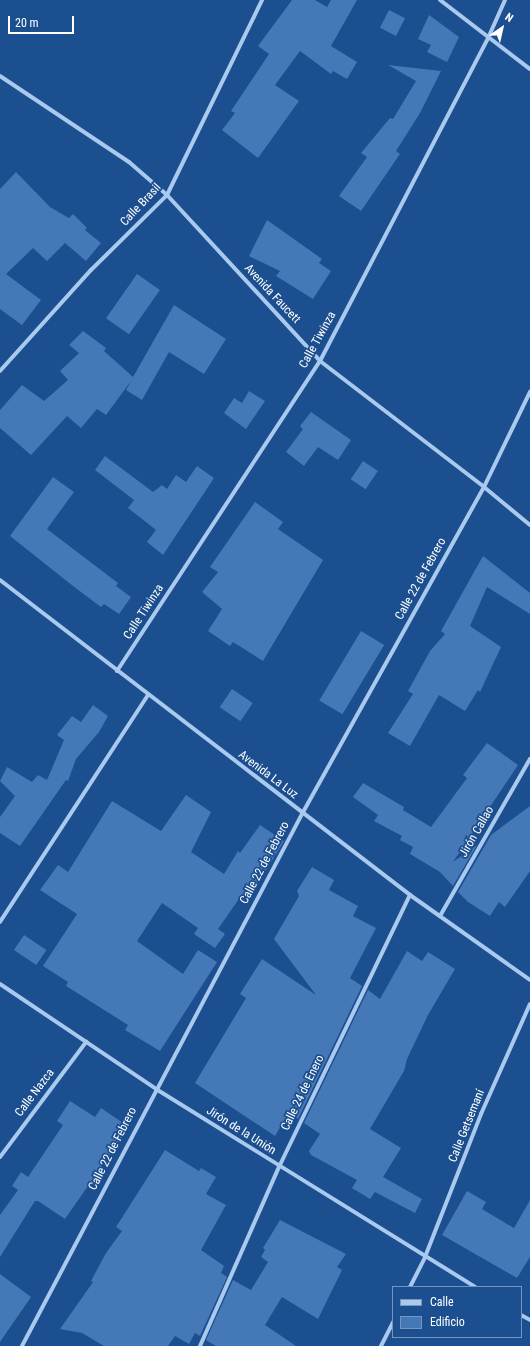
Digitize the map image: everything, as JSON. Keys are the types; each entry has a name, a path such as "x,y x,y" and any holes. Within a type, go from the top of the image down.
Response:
{"street":[{"name":"Calle Brasil","path":"0,371 91,270 167,195 262,0"},
{"path":"440,0 530,68"},
{"name":"Calle Tiwinza","path":"117,671 320,361 489,36 505,0"},
{"name":"Avenida Faucett","path":"0,76 129,162 167,195 320,361 484,486 530,525"},
{"name":"Calle 22 de Febrero","path":"22,1346 302,814 484,486 530,392"},
{"name":"Avenida La Luz","path":"0,580 302,814 410,895 530,980"},
{"path":"0,922 148,695"},
{"name":"Jirón Callao","path":"440,916 530,759"},
{"name":"Calle 24 de Enero","path":"200,1346 279,1167 410,895"},
{"name":"Jirón de la Unión","path":"0,984 156,1089 279,1167 473,1286"},
{"name":"Calle Getsemaní","path":"410,1286 425,1257 481,1114 530,1004"},
{"name":"Calle Nazca","path":"0,1157 86,1042"},
{"path":"381,1346 392,1324"}],"building":[{"path":"292,0 315,0 327,7 331,0 357,0 331,46 357,62 347,79 333,71 331,74 300,51 275,85 299,101 258,158 222,130 235,113 231,111 269,54 258,46"},
{"path":"389,10 405,18 396,36 380,28"},
{"path":"429,15 459,37 447,62 427,52 431,45 418,39"},
{"path":"388,65 441,71 420,113 396,151 400,154 361,211 339,196 367,157 361,153 390,118 393,119 416,81"},
{"path":"16,172 50,207 69,218 73,214 87,228 85,230 101,243 86,261 65,243 47,261 33,248 6,274 41,300 22,325 0,309 0,189"},
{"path":"267,220 322,259 319,263 331,271 313,299 276,276 280,271 249,256"},
{"path":"137,274 160,290 129,334 106,318"},
{"path":"174,305 226,339 204,374 169,352 142,400 126,390 131,381 106,415 97,409 81,428 67,416 31,455 0,428 0,410 22,385 44,401 68,380 60,371 79,353 69,345 83,331 106,348 104,351 133,377"},
{"path":"249,391 265,401 246,429 224,413 234,398 242,403"},
{"path":"311,412 351,440 338,460 318,447 304,466 286,452 303,429 300,426"},
{"path":"105,456 153,492 162,485 167,489 176,475 186,482 197,466 214,478 163,555 147,542 156,530 128,508 134,500 95,470"},
{"path":"363,461 378,471 366,489 351,479"},
{"path":"53,477 74,492 47,529 118,583 116,586 131,597 119,614 104,604 101,607 10,536"},
{"path":"255,502 283,522 278,529 323,560 263,661 233,642 230,646 208,631 222,609 202,592 218,572 210,567"},
{"path":"483,556 530,593 530,614 487,587 470,626 501,647 480,692 478,690 465,711 439,695 410,746 388,733 413,694 408,691 430,651 445,634 441,631"},
{"path":"361,631 384,645 342,714 319,700"},
{"path":"232,689 253,703 240,721 220,707"},
{"path":"93,705 108,716 99,732 76,759 68,781 66,780 20,846 0,833 0,817 15,796 0,781 7,767 32,782 38,775 47,780 64,740 57,735 72,716 81,722"},
{"path":"487,743 518,765 453,862 477,845 453,886 440,872 410,854 413,847 400,840 402,836 374,821 378,815 353,797 363,783 404,807 403,810 431,827 467,778 463,775"},
{"path":"186,795 211,812 191,852 224,874 238,851 240,853 260,825 284,841 246,903 241,896 218,929 225,934 215,948 194,934 198,928 162,903 137,941 183,974 198,950 217,962 160,1051 125,1030 128,1025 66,986 68,982 43,966 77,914 40,890 58,865 68,872 112,801 161,831"},
{"path":"530,806 530,871 505,907 499,902 490,916 468,902 458,892 491,835"},
{"path":"312,867 334,880 329,890 358,906 353,916 376,928 350,978 362,986 298,1119 289,1112 275,1136 195,1083 246,998 240,994 262,959 316,995 274,939 299,896 297,891"},
{"path":"24,935 46,950 36,965 14,950"},
{"path":"407,951 422,961 428,952 455,969 428,1015 407,1059 404,1071 370,1129 401,1148 383,1177 422,1199 415,1213 375,1192 370,1199 352,1188 357,1180 311,1155 309,1151 320,1134 304,1123 368,990 380,999"},
{"path":"70,1101 95,1117 101,1108 129,1127 65,1219 38,1201 35,1201 0,1257 0,1215 18,1190 12,1186 21,1172 28,1177 63,1125 57,1121"},
{"path":"165,1150 199,1171 201,1168 216,1177 206,1194 226,1205 201,1250 224,1266 221,1273 227,1277 200,1336 195,1333 189,1344 175,1336 168,1346 104,1346 82,1333 60,1329 93,1282 91,1281 106,1253 122,1231 116,1227"},
{"path":"467,1191 486,1202 482,1209 514,1228 530,1200 530,1257 517,1278 442,1235"},
{"path":"280,1220 346,1254 337,1267 342,1270 318,1319 282,1297 265,1325 296,1346 216,1346 206,1340 233,1280 251,1290 268,1262 261,1257 265,1250 263,1248"},
{"path":"0,1274 31,1297 0,1342"}]}
